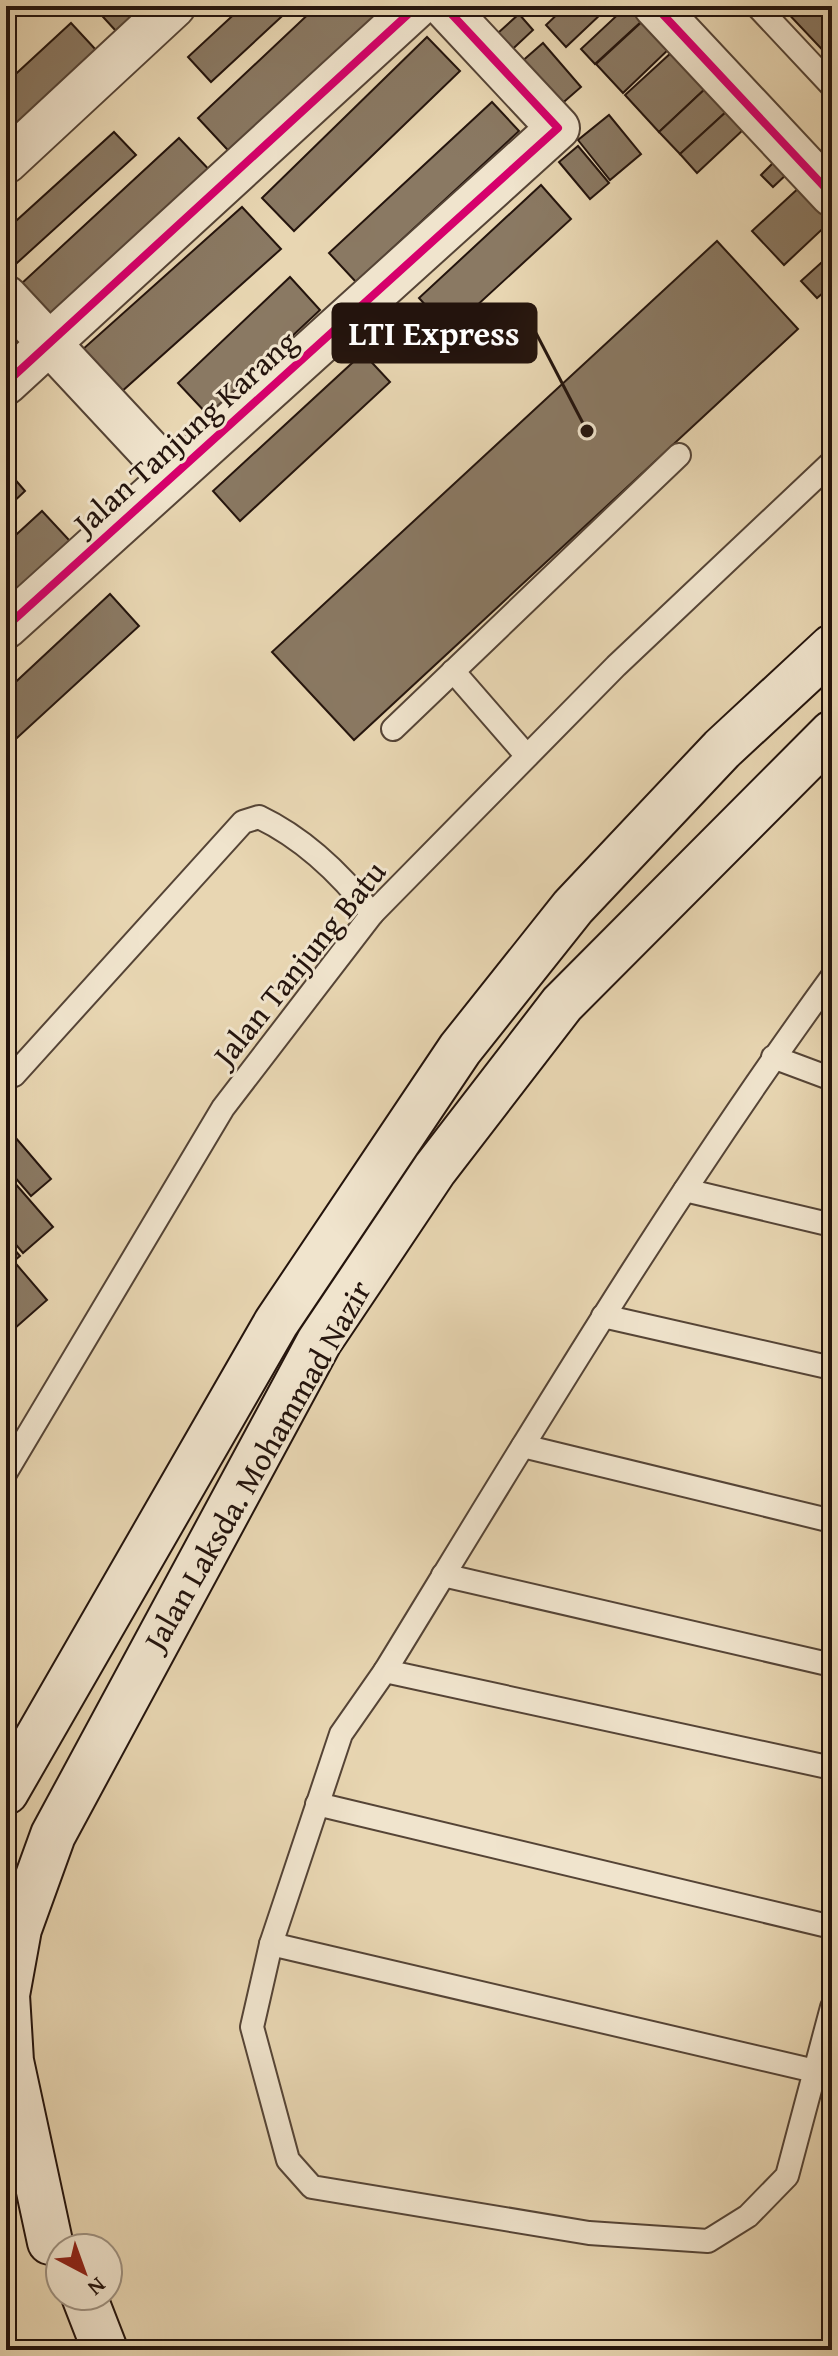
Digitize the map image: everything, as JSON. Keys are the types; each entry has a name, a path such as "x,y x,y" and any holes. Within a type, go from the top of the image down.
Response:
{"main road":[{"name":"Jalan Laksda. Mohammad Nazir","path":"6,1792 276,1323 460,1049 573,907 722,749 832,647"},
{"name":"Jalan Laksda. Mohammad Nazir","path":"51,2232 11,2061 7,1995 19,1929 53,1835 319,1342 435,1169 562,1004 832,733"},
{"path":"6,2198 44,2238"},
{"path":"90,2312 105,2350"}],"street":[{"path":"6,162 174,6"},
{"path":"6,383 417,6"},
{"name":"Jalan Tanjung Karang","path":"6,627 558,128 444,6"},
{"path":"655,6 832,195"},
{"path":"6,297 172,475"}],"lane":[{"path":"757,6 832,86"},
{"path":"393,729 679,455"},
{"name":"Jalan Tanjung Batu","path":"6,1472 223,1108 372,914 616,666 832,462"},
{"path":"453,671 527,756"},
{"path":"14,1075 243,822 259,817 289,833 342,876 372,914"},
{"path":"832,977 773,1057 603,1316 385,1671 341,1734 271,1944 252,2027 288,2160 312,2187 589,2233 708,2241 748,2216 787,2176 822,2072 832,2007"},
{"path":"773,1057 832,1079"},
{"path":"685,1190 832,1225"},
{"path":"603,1316 832,1368"},
{"path":"523,1446 832,1521"},
{"path":"443,1575 832,1665"},
{"path":"385,1671 832,1768"},
{"path":"317,1804 832,1927"},
{"path":"271,1944 822,2072"}],"building":[{"path":"93,6 167,6 127,43"},
{"path":"243,6 293,6 211,82 188,57"},
{"path":"317,6 387,6 238,161 198,118"},
{"path":"566,6 595,6 602,13 566,47 546,25"},
{"path":"627,6 643,20 595,64 581,49"},
{"path":"781,6 832,6 832,60"},
{"path":"519,14 533,30 503,58 488,42"},
{"path":"646,18 672,46 623,93 596,64"},
{"path":"71,23 109,64 6,160 6,83"},
{"path":"427,37 460,71 294,231 262,198"},
{"path":"543,43 581,87 550,114 512,70"},
{"path":"672,52 706,88 659,132 625,95"},
{"path":"706,88 727,111 680,154 659,132"},
{"path":"492,102 519,131 356,282 329,253"},
{"path":"727,111 744,129 697,173 680,154"},
{"path":"609,115 641,154 610,180 578,140"},
{"path":"114,132 136,155 7,272 6,230"},
{"path":"179,138 216,177 57,324 21,284"},
{"path":"578,146 609,183 590,199 559,162"},
{"path":"776,160 789,172 773,187 761,175"},
{"path":"541,185 571,219 449,331 419,298"},
{"path":"802,185 832,220 784,265 752,231"},
{"path":"242,207 281,249 120,393 82,350"},
{"path":"717,241 798,329 354,740 272,652"},
{"path":"832,253 832,285 817,298 801,281"},
{"path":"290,277 320,310 208,415 178,383"},
{"path":"363,353 390,382 240,521 213,491"},
{"path":"6,469 25,491 6,509"},
{"path":"42,511 82,554 6,624 6,544"},
{"path":"110,594 139,626 6,748 6,691"},
{"path":"15,1137 51,1179 31,1196 6,1167 6,1145"},
{"path":"6,1173 53,1227 23,1253 6,1233"},
{"path":"6,1240 20,1256 6,1268"},
{"path":"17,1265 47,1300 6,1336 6,1275"}],"cycle path":[{"path":"6,383 417,6"},
{"path":"6,627 558,128 444,6"},
{"path":"655,6 832,195"}],"place":[{"name":"LTI Express","path":"587,431"}]}
